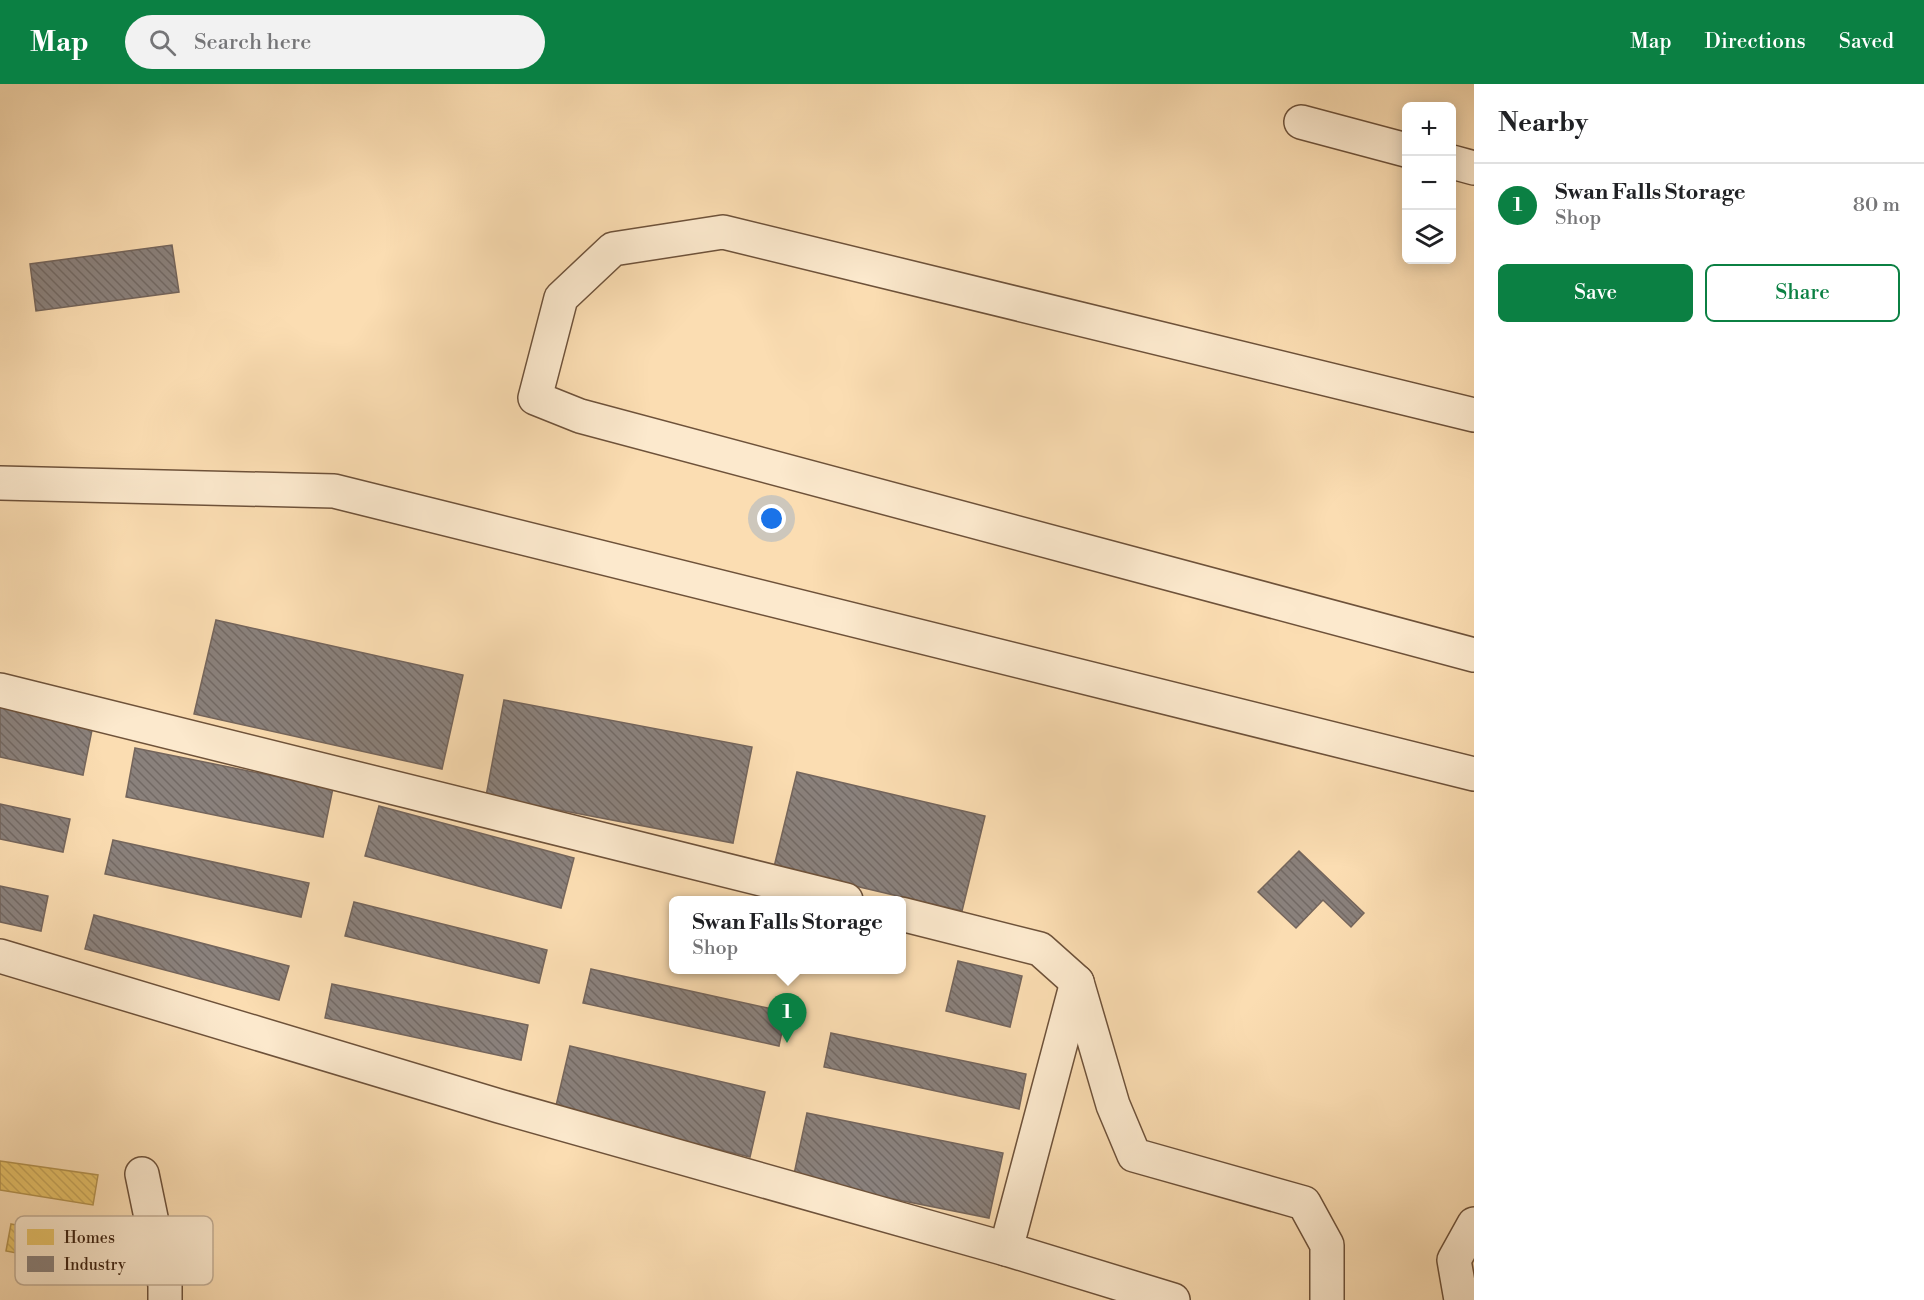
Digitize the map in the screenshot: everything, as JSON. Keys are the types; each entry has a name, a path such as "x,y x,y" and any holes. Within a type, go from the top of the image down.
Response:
{"lane":[{"path":"1301,122 1402,149"},
{"path":"1456,163 1474,168"},
{"path":"1474,415 723,232 613,249 561,298 535,398 580,416 1474,655"},
{"path":"0,483 334,491 1474,774"},
{"path":"0,690 830,896"},
{"path":"906,915 1040,949 1077,982 1113,1104 1134,1155 1304,1203 1327,1245 1327,1300"},
{"path":"0,956 499,1106 1006,1249 1173,1300"},
{"path":"1006,1249 1077,982"},
{"path":"142,1174 151,1216"},
{"path":"1461,1300 1454,1260 1474,1224"}],"building: Homes":[{"path":"0,1161 98,1175 93,1205 0,1190"},
{"path":"11,1224 15,1225 15,1253 6,1251"}],"building: Industry":[{"path":"172,245 179,292 36,311 30,264"},
{"path":"216,620 463,675 442,769 194,714"},
{"path":"504,700 752,747 733,843 486,796"},
{"path":"0,705 93,725 83,775 0,757"},
{"path":"135,748 333,788 323,837 126,797"},
{"path":"797,772 985,816 962,911 906,898 906,896 774,867"},
{"path":"0,804 70,819 63,852 0,839"},
{"path":"379,806 574,858 561,908 365,856"},
{"path":"113,840 309,883 301,917 105,874"},
{"path":"1299,851 1364,913 1351,927 1323,900 1296,928 1258,892"},
{"path":"0,886 48,896 41,931 0,922"},
{"path":"354,902 547,950 539,983 345,936"},
{"path":"94,915 289,966 279,1000 85,949"},
{"path":"958,961 1022,976 1010,1027 946,1011"},
{"path":"591,969 786,1012 779,1046 583,1003"},
{"path":"332,984 528,1025 521,1060 325,1018"},
{"path":"831,1033 1026,1074 1019,1109 824,1067"},
{"path":"570,1046 765,1092 750,1157 555,1110"},
{"path":"807,1113 1003,1153 989,1218 793,1179"}],"place":[{"name":"Swan Falls Storage","path":"787,1043"}]}
